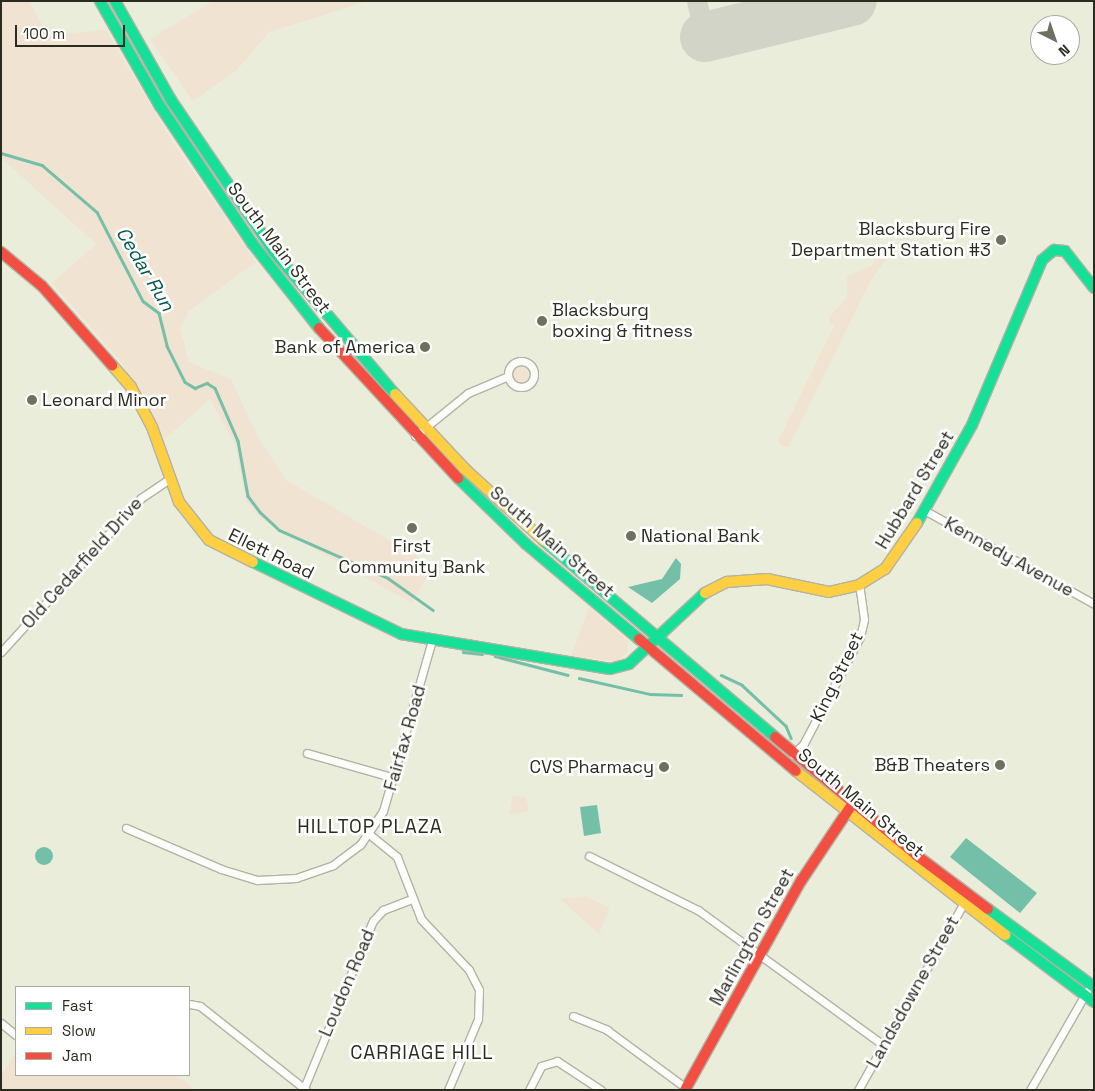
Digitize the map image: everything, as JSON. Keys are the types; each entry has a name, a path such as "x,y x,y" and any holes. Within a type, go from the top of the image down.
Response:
{"main road":[{"name":"South Main Street","path":"100,1 160,106 277,276 415,436 526,544 845,812 962,905 1094,1002"},
{"name":"South Main Street","path":"115,1 171,100 275,253 329,322 424,428 510,512 853,803 969,895 1092,986"},
{"path":"160,106 171,100"},
{"name":"Hubbard Street","path":"657,638 696,597 727,582 767,579 819,592 859,584 892,562 924,510 984,402 1042,260 1054,250 1068,253 1094,288"},
{"name":"Ellett Road","path":"1,252 42,286 125,379 152,427 169,479 190,521 221,549 370,622 432,640 610,669 629,664 657,638"},
{"name":"Marlington Street","path":"686,1089 760,956 845,812 853,803"}],"street":[{"path":"415,436 473,390 508,376"},
{"name":"Old Cedarfield Drive","path":"1,652 141,498 169,479"},
{"name":"Kennedy Avenue","path":"924,510 1094,604"},
{"name":"King Street","path":"786,762 794,753 860,637 864,619 859,584"},
{"name":"Fairfax Road","path":"126,828 221,869 263,880 296,878 322,870 345,858 369,834 395,778 432,640"},
{"path":"307,753 395,778"},
{"path":"369,834 397,857 412,899 427,926 469,970 480,990 478,1019 448,1090"},
{"path":"589,856 684,901 883,1044"},
{"name":"Landsdowne Street","path":"858,1090 969,895"},
{"name":"Loudon Road","path":"305,1089 373,921 383,910 412,899"},
{"path":"1030,1090 1084,995 1092,986"},
{"path":"190,1004 305,1089"},
{"path":"573,1016 607,1030 686,1089"},
{"path":"1,1022 15,1034"},
{"path":"529,1090 541,1066 557,1061 601,1090"}],"shaded area":[{"path":"1,1 29,1 48,35 106,30 172,141 256,262 189,311 180,328 189,362 231,379 258,437 286,480 433,566 412,603 261,519 246,501 235,444 210,399 165,439 121,362 52,283 96,244 1,158"},
{"path":"213,1 369,1 269,32 237,70 193,101 150,39"},
{"path":"883,249 892,251 870,282 789,446 783,447 778,441 834,326 829,323 830,316 847,298 847,276 871,266"},
{"path":"517,365 525,365 530,370 528,381 517,383 512,378 512,370"},
{"path":"589,607 628,641 628,651 617,662 571,656"},
{"path":"513,795 526,797 529,811 509,815"},
{"path":"586,896 610,908 599,934 560,899"},
{"path":"15,1054 15,1076 178,1076 195,1090 1,1090 1,1075"}],"water":[{"path":"676,558 681,564 680,579 652,603 628,587 662,579"},
{"path":"597,805 601,833 584,836 580,807"},
{"path":"966,838 1037,893 1020,913 950,857"},
{"path":"44,847 50,850 53,856 50,862 44,865 38,862 35,856 38,850"}],"waterway":[{"name":"Cedar Run","path":"1,153 42,165 97,212 143,301 159,313 167,346 185,382 195,388 207,383 215,388 238,441 248,496 260,512 279,530 388,578 433,610"},
{"name":"Cedar Run","path":"463,652 482,654"},
{"name":"Cedar Run","path":"495,656 568,675"},
{"name":"Cedar Run","path":"721,675 742,685 786,726 791,738"},
{"name":"Cedar Run","path":"579,678 650,694 681,695"}],"taxiway":[{"path":"697,1 705,37"},
{"path":"752,1 758,24"}],"runway":[{"path":"705,37 852,1"}],"traffic: fast":[{"path":"100,1 160,106 252,243 319,328"},
{"path":"115,1 171,100 275,253 395,394"},
{"path":"917,523 972,425 1042,260 1054,250 1065,251 1094,288"},
{"path":"458,478 526,544 639,639"},
{"path":"544,541 775,737"},
{"path":"253,562 401,634 610,669 629,664 705,593"},
{"path":"988,909 1094,987"},
{"path":"1005,935 1094,1002"}],"traffic: slow":[{"path":"112,365 131,387 152,427 179,502 209,540 253,562"},
{"path":"395,394 465,469 544,541"},
{"path":"705,593 727,582 767,579 829,592 859,585 885,569 917,523"},
{"path":"796,771 1005,935"}],"traffic: jam":[{"path":"1,252 42,286 112,365"},
{"path":"319,328 458,478"},
{"path":"639,639 796,771"},
{"path":"775,737 916,855 988,909"},
{"path":"685,1090 801,881 853,803"}],"place":[{"name":"Blacksburg Fire Department Station #3","path":"1001,240"},
{"name":"Blacksburg boxing & fitness","path":"542,321"},
{"name":"Bank of America","path":"425,347"},
{"name":"Leonard Minor","path":"32,400"},
{"name":"First Community Bank","path":"412,528"},
{"name":"National Bank","path":"631,536"},
{"name":"B&B Theaters","path":"1000,765"},
{"name":"CVS Pharmacy","path":"664,767"}],"district":[{"name":"HILLTOP PLAZA","path":"370,827"},
{"name":"CARRIAGE HILL","path":"422,1053"}]}
